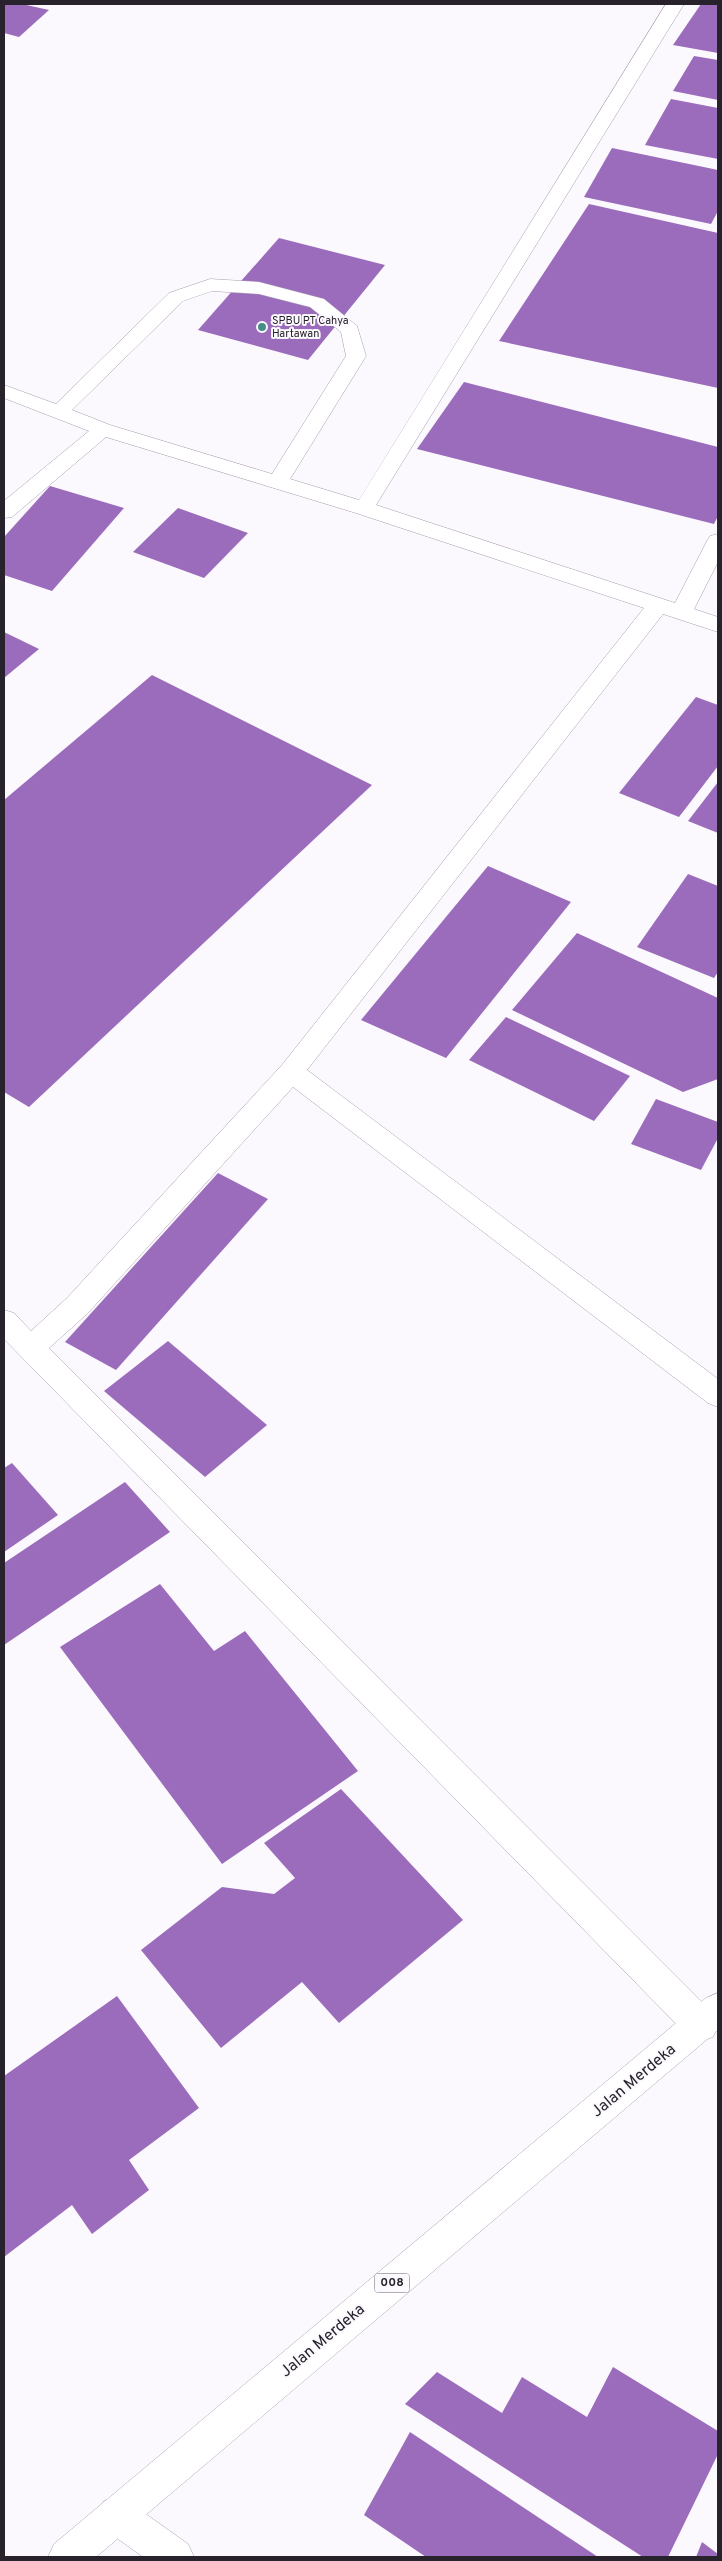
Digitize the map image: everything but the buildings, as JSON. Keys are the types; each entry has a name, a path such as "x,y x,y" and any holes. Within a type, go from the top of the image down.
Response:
{"street":[{"path":"364,508 676,4"},
{"path":"59,412 176,297 210,284 259,288 317,303 350,330 356,356 277,483"},
{"path":"4,391 103,428 277,483 364,508 718,625"},
{"path":"4,512 103,428"},
{"path":"32,1347 78,1306 291,1072 671,608 718,541"},
{"path":"291,1072 718,1395"},
{"path":"4,1321 710,2017"},
{"name":"Jalan Merdeka","path":"67,2557 710,2017"},
{"path":"116,2515 175,2557"}],"place":[{"name":"SPBU PT Cahya Hartawan","path":"262,327"}]}
